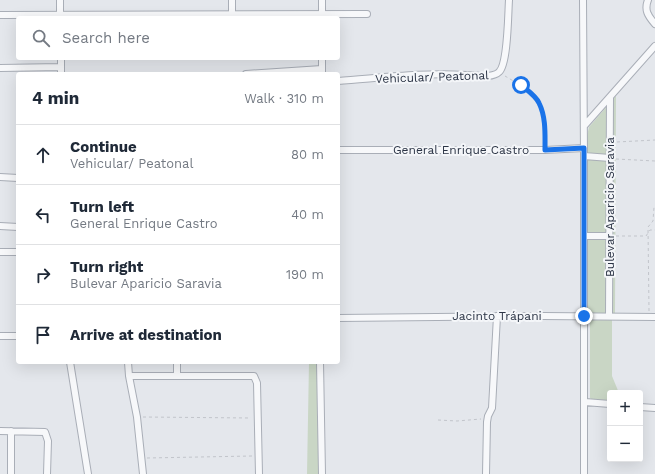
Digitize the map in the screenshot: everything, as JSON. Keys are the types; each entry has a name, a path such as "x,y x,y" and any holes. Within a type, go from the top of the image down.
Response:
{"street":[{"path":"60,0 60,16"},
{"path":"232,0 232,14"},
{"path":"322,0 322,16"},
{"path":"499,72 504,60 509,0"},
{"path":"582,0 584,126 584,474"},
{"path":"648,0 646,5 647,13 655,24"},
{"path":"117,16 232,14 322,16 367,14"},
{"path":"0,15 30,16"},
{"path":"584,126 655,46"},
{"path":"61,60 61,72"},
{"path":"322,60 322,72"},
{"path":"0,68 61,67"},
{"name":"Vehicular/ Peatonal","path":"340,81 449,74 488,76 499,72"},
{"name":"Bulevar Aparicio Saravia","path":"609,316 610,97"},
{"name":"General Enrique Castro","path":"340,150 545,150 584,148"},
{"path":"584,156 610,158"},
{"path":"0,177 16,178"},
{"path":"0,226 16,227"},
{"path":"584,236 609,236"},
{"path":"0,252 16,252"},
{"path":"486,474 487,419 492,408 497,316"},
{"name":"Jacinto Trápani","path":"340,318 497,316 652,317"},
{"path":"0,336 16,336"},
{"path":"70,364 88,474"},
{"path":"128,364 128,376 137,418 140,458 143,474"},
{"path":"177,364 177,375"},
{"path":"320,364 322,474"},
{"path":"128,376 254,376 257,382 259,474"},
{"path":"585,402 607,404"},
{"path":"643,407 655,408"},
{"path":"0,431 45,432 48,441 47,474"},
{"path":"11,431 11,474"}],"path":[{"name":"Vehicular/ Peatonal","path":"499,72 521,85 539,102 544,120 545,150"},
{"path":"610,142 655,140"},
{"path":"610,158 655,161"},
{"path":"652,317 648,227 653,221 654,207"},
{"path":"609,236 646,236 650,230 655,230"},
{"path":"137,418 258,418"},
{"path":"438,420 456,421 487,419"},
{"path":"140,458 259,456"}],"green space":[{"path":"616,96 615,313 596,314 589,312 587,307 587,136 589,127"},
{"path":"591,320 612,320 612,376 618,390 607,390 607,401 590,398"},
{"path":"309,364 320,364 322,474 307,474"}],"route":[{"path":"521,85 539,102 544,120 545,150 584,148 584,316"}]}
